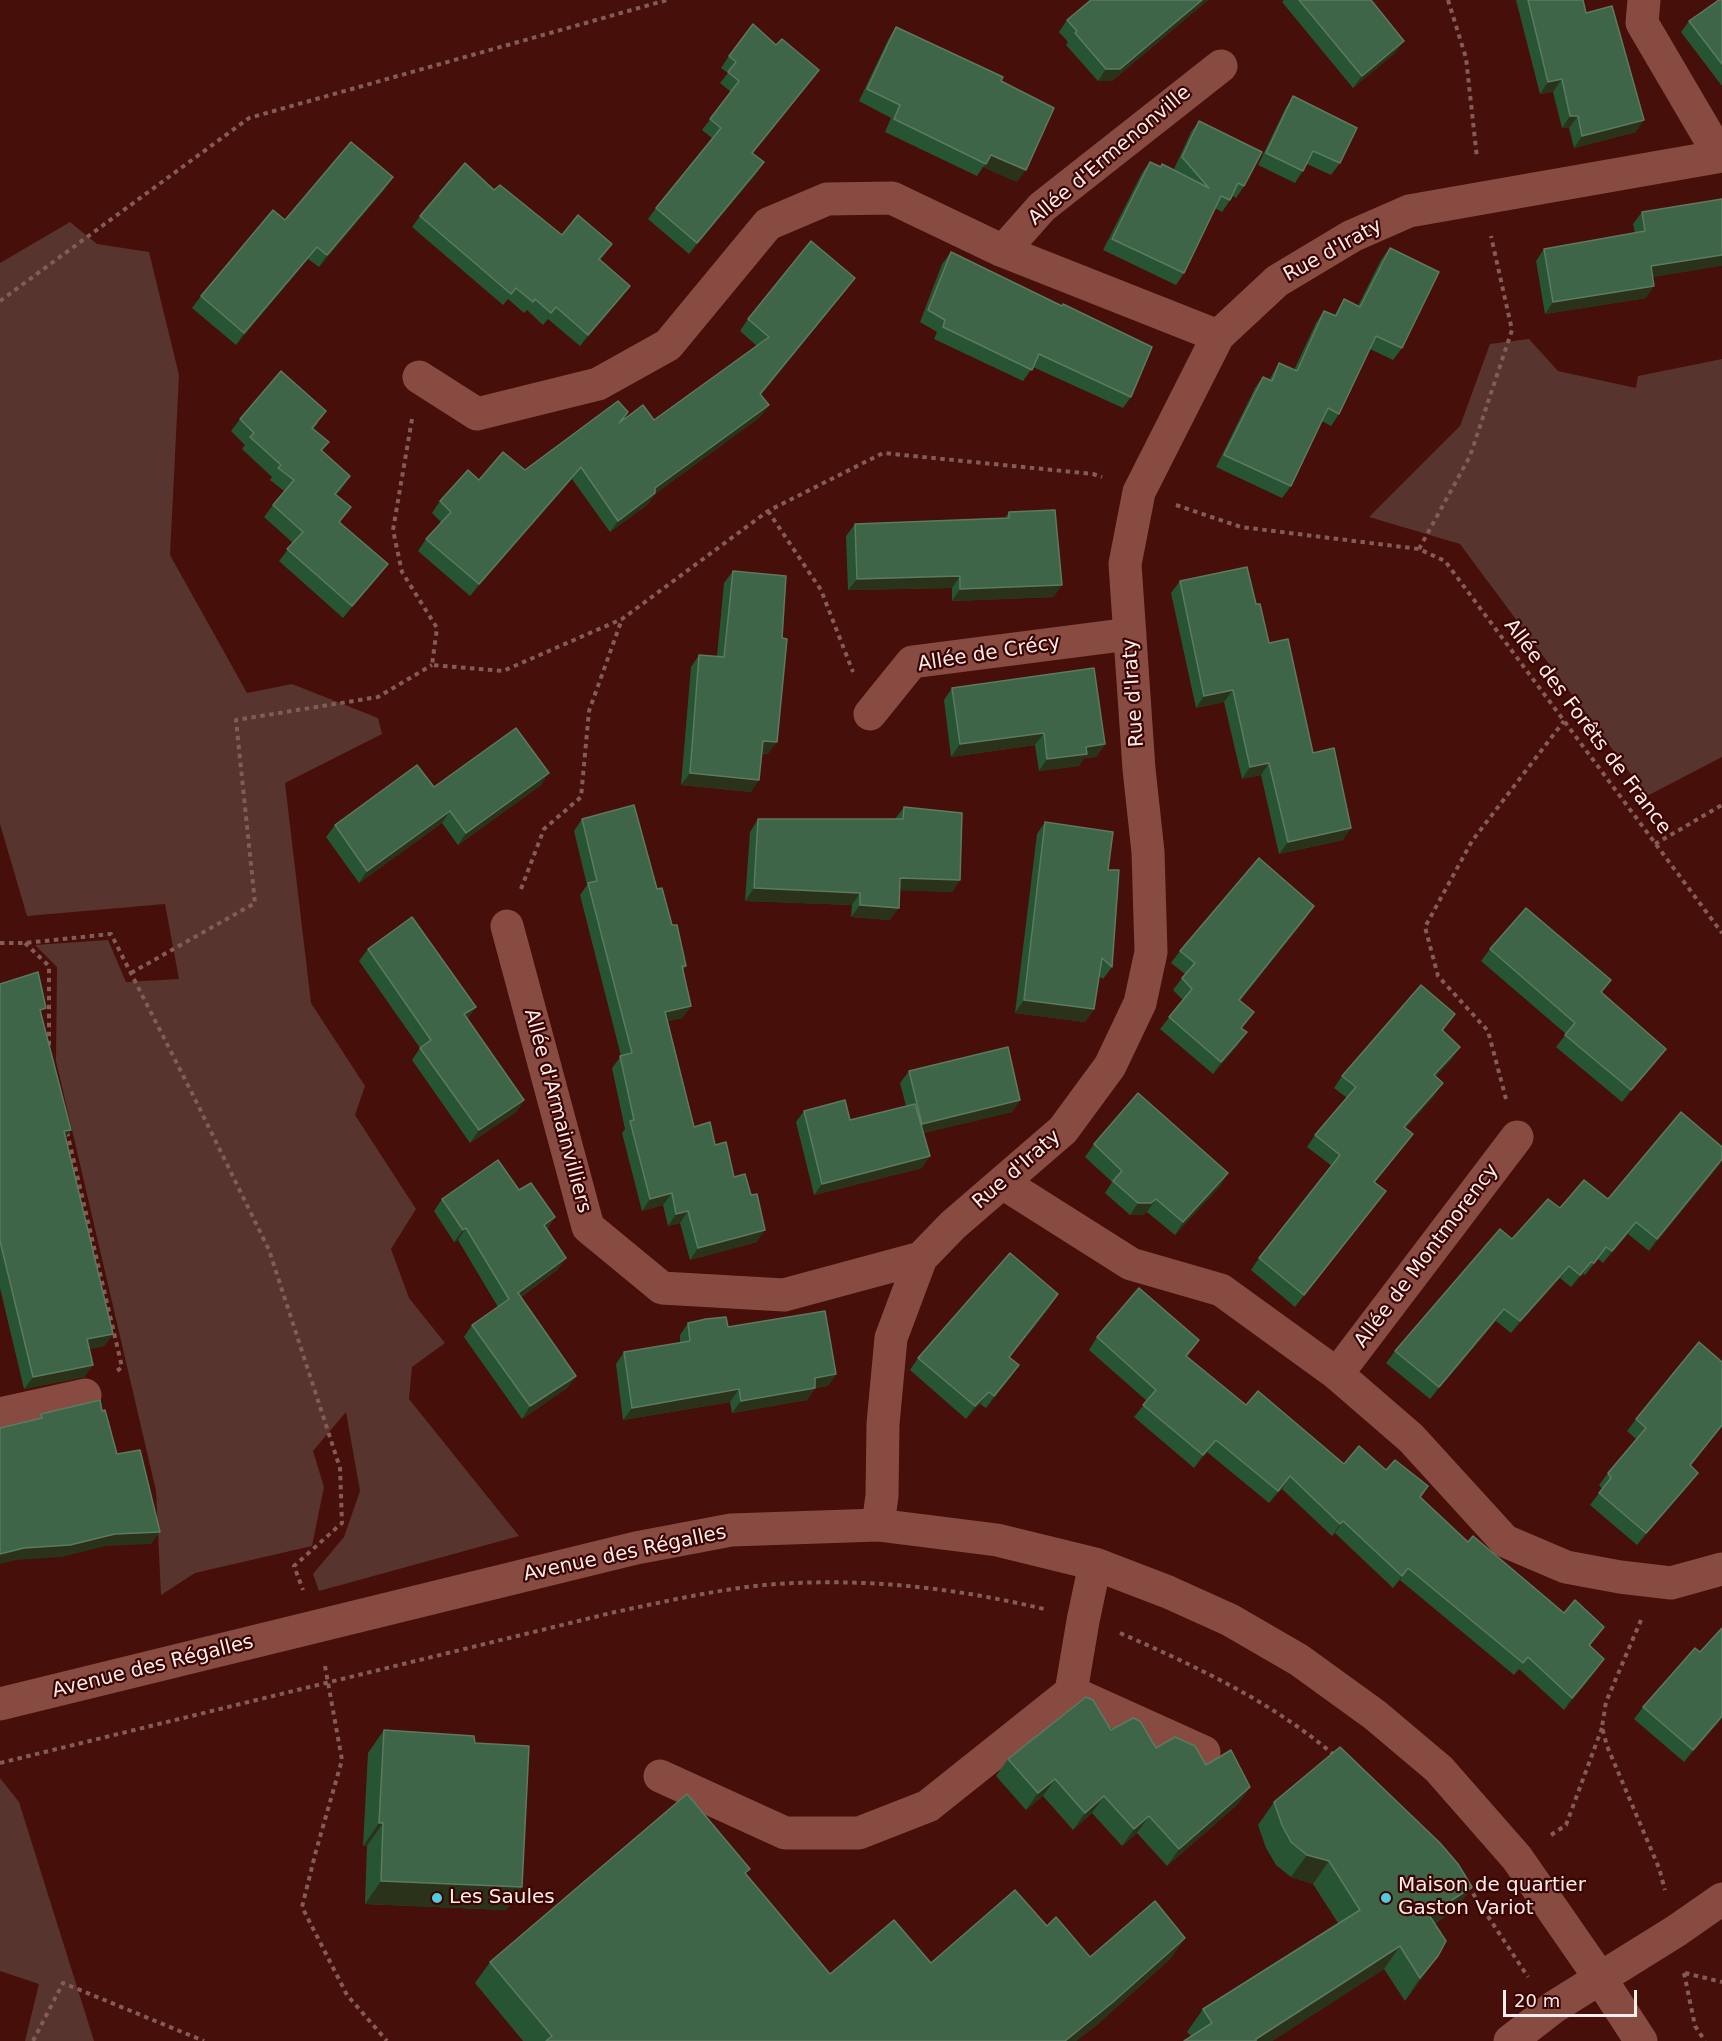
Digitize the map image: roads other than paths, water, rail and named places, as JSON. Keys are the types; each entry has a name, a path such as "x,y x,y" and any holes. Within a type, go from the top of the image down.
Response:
{"street":[{"path":"1644,0 1642,23 1721,156"},
{"name":"Allée d'Ermenonville","path":"1003,251 1042,207 1221,66"},
{"name":"Rue d'Iraty","path":"878,1526 882,1496 883,1424 891,1338 921,1258 953,1225 1064,1130 1110,1066 1140,1003 1151,952 1148,852 1139,769 1125,564 1139,492 1218,336 1277,281 1352,236 1410,211 1721,156"},
{"path":"419,377 477,414 598,384 668,345 768,224 827,199 892,198 1003,251 1218,336"},
{"name":"Allée de Crécy","path":"870,714 912,662 1130,634"},
{"name":"Allée d'Armainvilliers","path":"507,926 588,1227 662,1288 784,1295 921,1258"},
{"name":"Allée de Montmorency","path":"1337,1374 1517,1137"},
{"path":"1003,1183 1131,1264 1221,1290 1337,1374 1411,1438 1505,1541 1566,1567 1671,1583 1722,1569"},
{"path":"0,1414 85,1395"},
{"name":"Avenue des Régalles","path":"0,1704 636,1548 731,1530 878,1526 998,1540 1095,1564 1168,1592 1230,1620 1299,1660 1375,1716 1438,1769 1517,1858 1641,2041"},
{"path":"660,1776 785,1833 859,1833 928,1806 1071,1692 1095,1564"},
{"path":"1071,1692 1204,1752"},
{"path":"1510,2041 1554,2007 1676,1932 1722,1899"}],"place":[{"name":"Les Saules","path":"437,1898"},
{"name":"Maison de quartier Gaston Variot","path":"1386,1898"}]}
